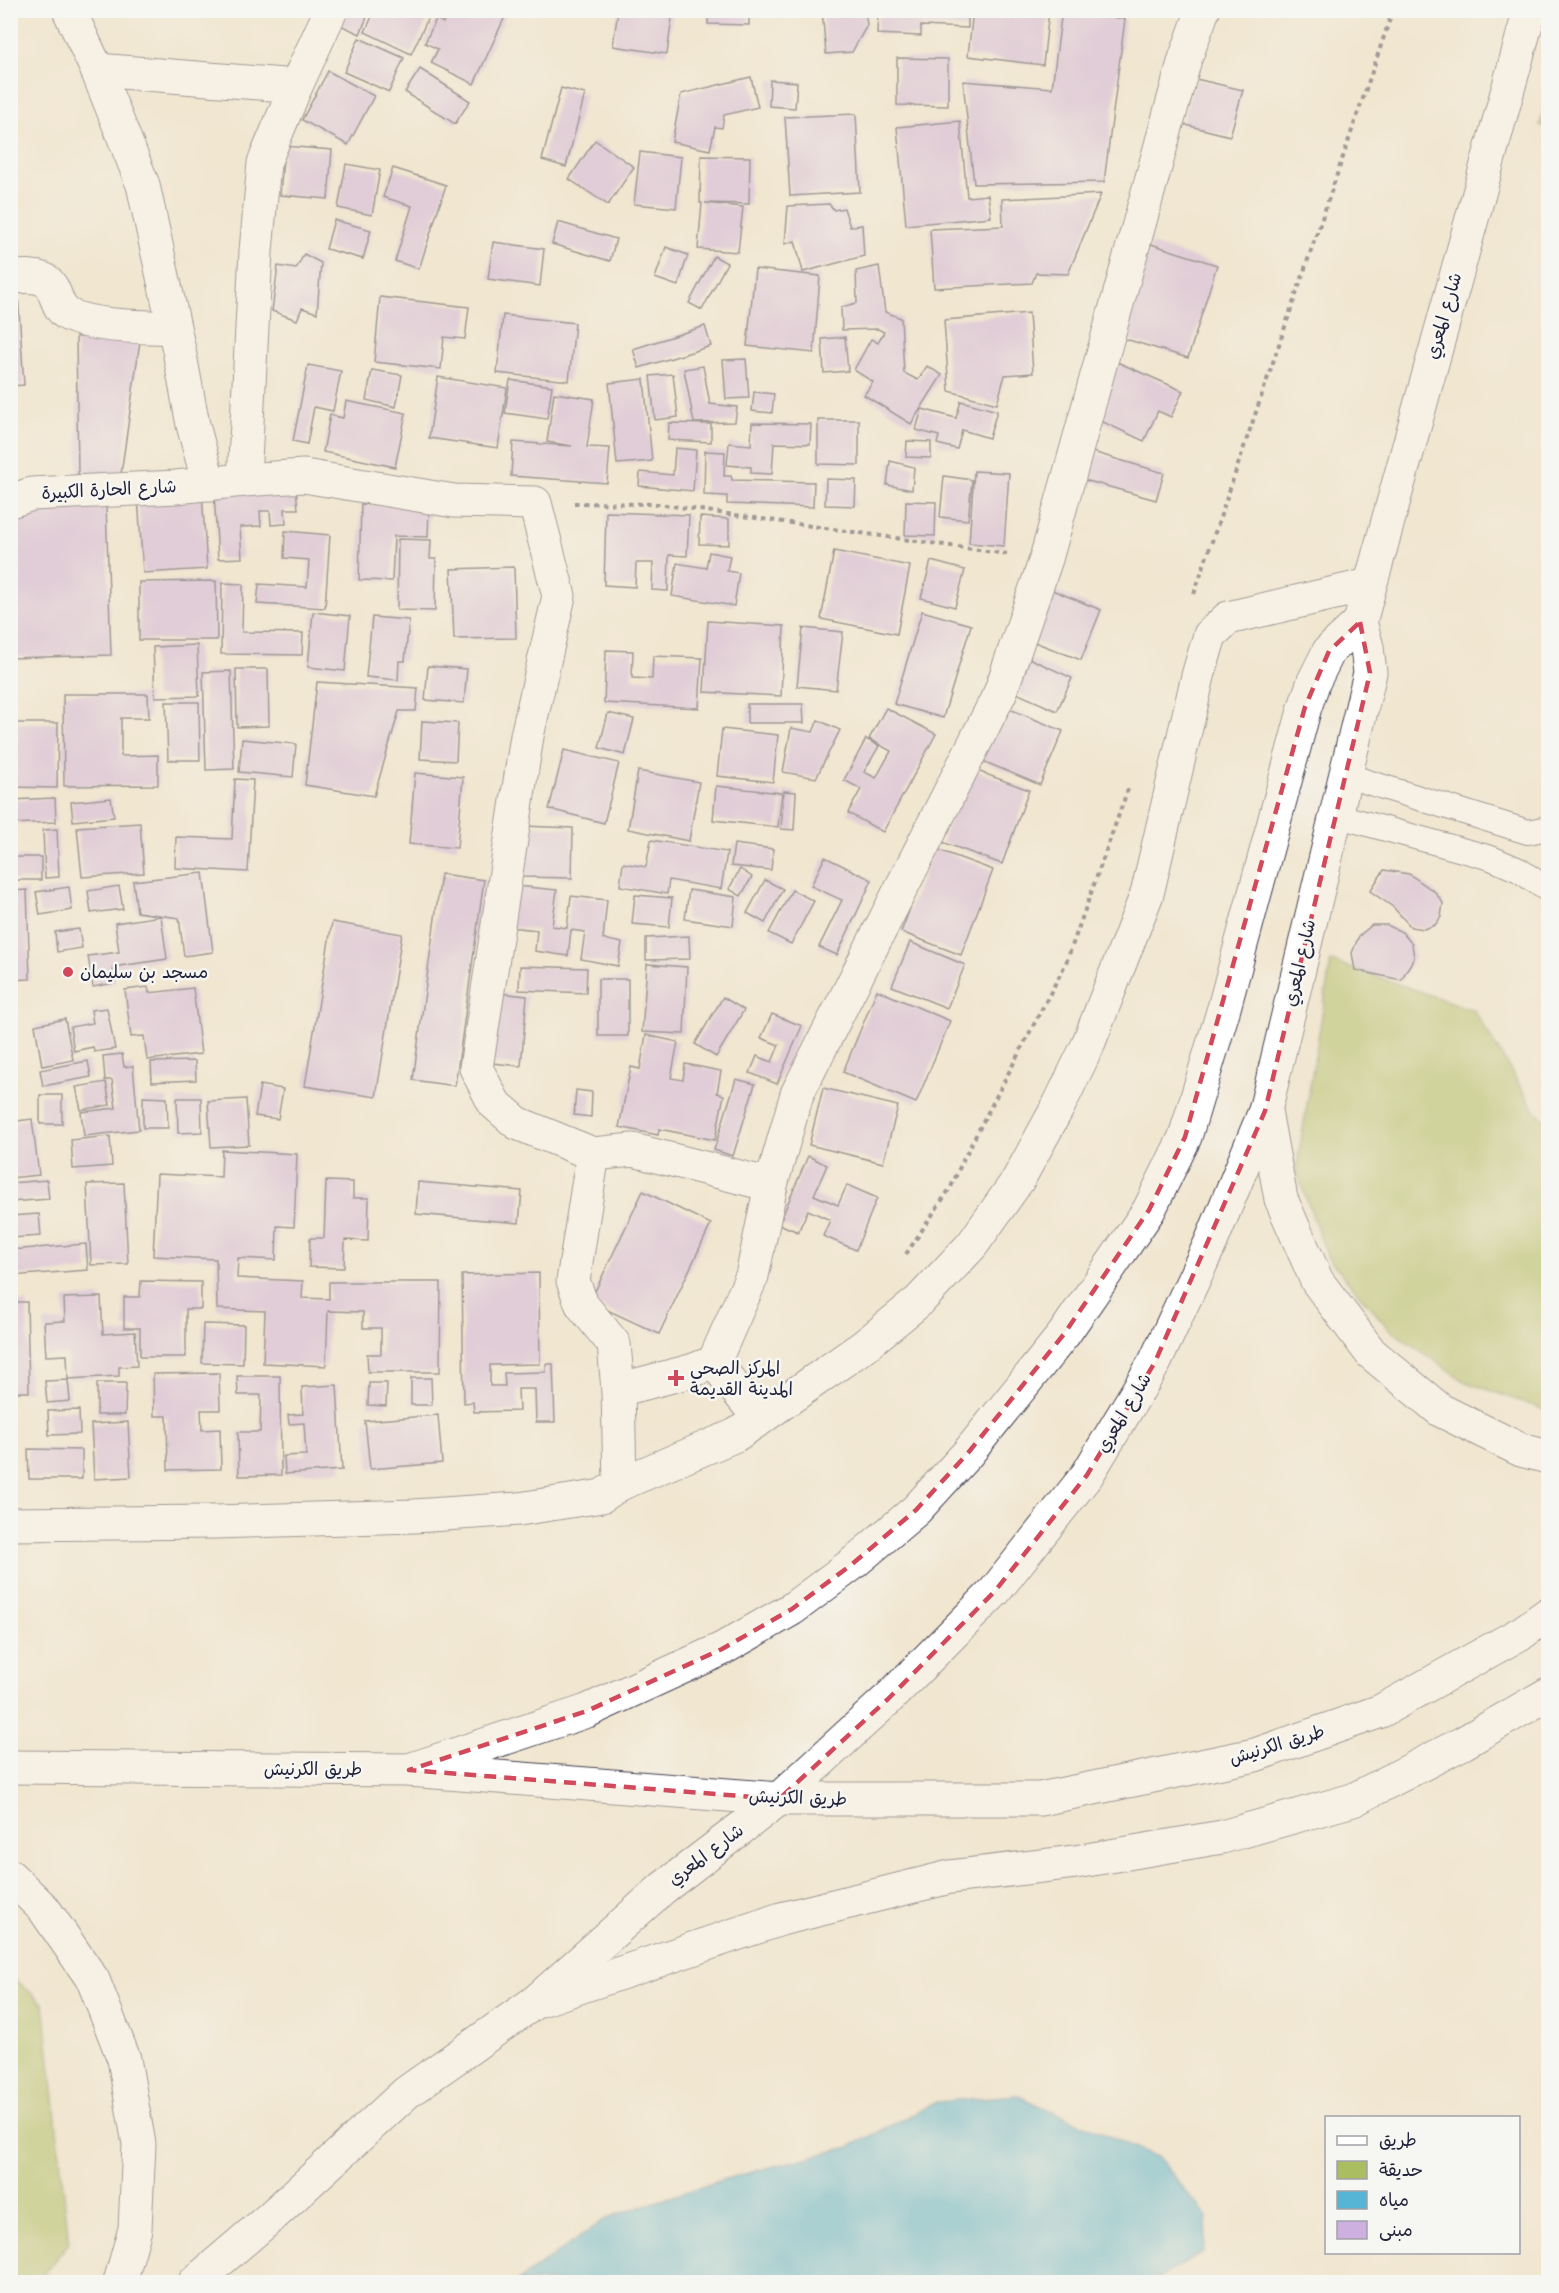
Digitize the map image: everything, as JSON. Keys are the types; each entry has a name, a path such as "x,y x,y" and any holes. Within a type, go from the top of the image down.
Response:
{"main road":[{"path":"69,10 97,69 143,185 193,425 209,484"},
{"path":"244,480 256,251 264,164 331,10"},
{"path":"618,1390 691,1371 714,1362 752,1276 771,1185 797,1094 1000,693 1046,559 1185,59 1203,10"},
{"name":"شارع المعري","path":"535,2002 663,1888 779,1799 888,1699 995,1591 1087,1474 1155,1362 1211,1242 1264,1111 1370,673 1367,647 1359,622 1530,10"},
{"path":"97,69 296,86"},
{"path":"10,277 31,276 44,280 50,285 61,310 70,315 94,322 174,328"},
{"name":"شارع الحارة الكبيرة","path":"10,501 33,494 176,488 304,476 454,501 535,502"},
{"path":"535,502 559,596 527,736 476,1068 494,1103 517,1123 593,1154 633,1150 771,1185"},
{"path":"10,1524 215,1522 426,1516 519,1509 602,1496 620,1484 736,1435 760,1419 864,1346 919,1301 972,1245 1018,1180 1059,1105 1087,1047 1147,894 1198,675 1210,635 1228,618 1369,585"},
{"path":"408,1770 587,1711 742,1638 792,1609 851,1564 916,1510 968,1453 1064,1334 1149,1210 1185,1137 1224,1008 1305,707 1314,681 1329,651 1359,622"},
{"path":"1264,1111 1285,1210 1317,1281 1371,1353 1440,1410 1521,1450 1548,1457"},
{"path":"593,1154 573,1281 582,1305 614,1344 618,1390 620,1484"},
{"path":"714,1362 760,1419"},
{"name":"طريق الكرنيش","path":"10,1767 408,1770 779,1799 1041,1799 1255,1755 1381,1711 1523,1632 1548,1614"},
{"path":"195,2283 271,2217 407,2092 535,2002 781,1919 893,1891 950,1877 1075,1862 1222,1837 1353,1800 1463,1743 1548,1694"},
{"path":"10,1876 44,1909 93,1980 124,2060 139,2144 135,2229 120,2283"}],"lane":[{"path":"1345,776 1528,832 1548,828"},
{"path":"1335,815 1491,858 1519,870 1548,890"}],"path":[{"path":"1193,598 1393,10"},
{"path":"535,502 658,504 1046,559"},
{"path":"904,1257 951,1187 1066,963 1131,780"}],"highlighted area":[{"path":"1360,622 1370,673 1265,1111 1155,1362 1087,1475 995,1591 888,1699 779,1799 409,1770 587,1711 722,1649 792,1609 851,1565 916,1510 968,1453 1064,1334 1149,1210 1185,1137 1305,707 1329,651"}],"green space":[{"path":"1548,91 1548,128 1540,125"},
{"path":"1331,961 1474,1010 1535,1111 1548,1123 1548,1411 1466,1382 1390,1330 1328,1258 1296,1170"},
{"path":"10,1975 44,2004 69,2243 37,2282 11,2282"}],"water":[{"path":"1016,2095 1159,2158 1208,2218 1203,2252 1153,2282 516,2282 607,2218 725,2179 849,2147 937,2102"}],"building":[{"path":"347,10 370,10 360,34 340,25"},
{"path":"375,10 432,10 411,54 365,32"},
{"path":"449,10 508,10 474,84 431,63 438,49 425,43 436,19 443,23"},
{"path":"618,10 673,10 667,54 613,46"},
{"path":"708,10 749,10 749,25 708,24"},
{"path":"822,10 865,10 867,25 852,52 826,54"},
{"path":"878,10 968,10 968,28 921,26 921,36 877,34"},
{"path":"973,10 1049,10 1043,65 968,56"},
{"path":"1062,10 1125,19 1104,182 974,184 963,81 1052,88"},
{"path":"359,38 404,58 389,92 344,72"},
{"path":"897,58 948,59 948,106 897,105"},
{"path":"420,69 470,101 455,124 405,92"},
{"path":"328,71 374,96 348,145 302,120"},
{"path":"751,77 758,107 724,115 722,128 715,127 710,150 672,142 681,94"},
{"path":"1196,79 1243,90 1230,136 1182,124"},
{"path":"770,80 797,82 795,108 769,106"},
{"path":"561,88 585,94 566,167 542,160"},
{"path":"856,114 860,192 790,196 785,117"},
{"path":"960,121 967,197 988,195 991,217 906,225 897,127"},
{"path":"595,140 634,167 608,205 569,179"},
{"path":"284,146 332,150 328,199 280,195"},
{"path":"640,152 681,157 676,208 634,204"},
{"path":"701,156 750,157 749,204 705,203 743,207 738,252 698,249 702,203 700,203"},
{"path":"346,164 380,170 372,215 338,208"},
{"path":"393,168 446,185 419,269 395,261 412,206 383,197"},
{"path":"1101,194 1068,274 1036,273 1032,283 934,288 930,229 1003,226 1002,199"},
{"path":"829,204 834,210 844,208 850,227 862,225 864,256 803,272 795,241 785,244 788,206"},
{"path":"334,220 371,230 363,259 326,249"},
{"path":"558,222 616,239 610,261 552,244"},
{"path":"493,242 544,249 540,286 488,279"},
{"path":"1151,244 1217,265 1188,358 1122,338"},
{"path":"666,247 688,255 678,286 655,278"},
{"path":"304,254 321,263 317,313 302,308 297,320 272,311 278,266 296,269"},
{"path":"714,256 727,263 702,310 689,303"},
{"path":"879,266 885,312 901,318 904,373 918,380 927,366 942,375 911,424 864,395 873,382 854,370 871,339 878,343 884,332 878,329 842,330 841,307 857,303 856,271"},
{"path":"755,269 820,276 814,353 747,346"},
{"path":"17,280 24,385 10,386 10,281"},
{"path":"380,297 469,307 465,339 444,337 441,369 374,362"},
{"path":"1029,313 1033,373 1005,375 997,404 949,391 944,320"},
{"path":"503,315 575,323 569,381 497,373"},
{"path":"705,326 711,346 639,368 633,349"},
{"path":"141,334 121,474 78,475 76,337"},
{"path":"845,337 848,371 824,373 822,339"},
{"path":"746,359 749,398 726,399 723,360"},
{"path":"1117,362 1183,391 1171,417 1158,411 1144,441 1092,417"},
{"path":"308,365 341,371 333,411 314,407 307,444 293,441"},
{"path":"703,366 710,404 737,407 735,422 694,423 684,369"},
{"path":"372,370 402,375 396,407 366,400"},
{"path":"673,374 678,417 655,420 650,376"},
{"path":"438,377 507,388 498,448 429,438"},
{"path":"644,379 652,461 617,464 609,383"},
{"path":"510,380 552,386 547,419 505,413"},
{"path":"754,392 774,394 772,413 752,411"},
{"path":"554,393 594,399 587,447 610,448 607,483 511,476 513,442 572,446 547,442"},
{"path":"346,401 406,413 395,467 323,452 330,415 343,418"},
{"path":"961,401 997,411 989,438 962,430 957,449 937,444 939,436 916,430 922,409 956,418"},
{"path":"818,420 859,420 859,465 818,464"},
{"path":"669,423 711,424 711,442 668,440"},
{"path":"752,423 811,424 810,444 774,443 772,474 751,473 751,467 727,465 729,443 751,445"},
{"path":"907,441 931,442 931,458 906,457"},
{"path":"675,448 696,450 693,491 639,486 640,472 673,475"},
{"path":"705,451 725,452 724,476 731,476 732,480 814,482 813,507 727,504 727,496 704,495"},
{"path":"1089,451 1164,473 1156,500 1081,479"},
{"path":"890,461 914,467 912,490 887,485"},
{"path":"974,471 1009,473 1004,546 969,543"},
{"path":"944,476 972,480 968,520 940,517"},
{"path":"826,479 856,480 855,506 825,505"},
{"path":"296,489 298,509 285,509 286,524 271,525 270,511 260,511 261,526 240,527 242,558 218,559 214,493"},
{"path":"202,493 207,569 143,573 138,497"},
{"path":"906,501 936,502 935,536 905,535"},
{"path":"106,504 111,655 10,658 10,507"},
{"path":"361,504 429,506 428,537 394,536 392,581 359,580"},
{"path":"606,512 689,515 687,556 669,555 668,591 652,590 653,563 636,563 635,587 604,585"},
{"path":"700,517 729,519 729,545 699,544"},
{"path":"285,531 330,535 325,608 257,604 259,584 307,587 309,560 284,558"},
{"path":"398,539 431,540 430,559 436,559 435,611 397,610"},
{"path":"834,551 910,566 897,634 821,619"},
{"path":"709,552 730,556 727,571 739,573 734,606 672,596 677,563 706,568"},
{"path":"931,561 965,570 955,607 921,598"},
{"path":"514,567 516,638 454,639 451,569"},
{"path":"216,581 217,640 139,640 139,582"},
{"path":"222,583 243,584 242,632 303,633 302,655 221,654"},
{"path":"1045,587 1101,610 1081,660 1024,638"},
{"path":"922,611 971,625 943,718 894,704"},
{"path":"313,612 350,616 345,671 308,667"},
{"path":"372,617 409,620 405,661 399,661 398,680 366,677"},
{"path":"708,621 784,626 781,696 704,692"},
{"path":"803,628 843,632 836,690 797,686"},
{"path":"197,645 199,696 155,697 153,647"},
{"path":"606,650 633,651 632,678 652,679 653,656 702,658 699,708 604,703"},
{"path":"1020,654 1072,678 1057,711 1005,688"},
{"path":"428,666 467,669 464,703 425,700"},
{"path":"236,669 268,669 269,726 237,727"},
{"path":"231,671 234,769 206,770 203,672"},
{"path":"317,682 418,688 416,711 399,711 374,796 305,785"},
{"path":"63,694 148,694 149,718 121,718 121,756 158,755 158,785 64,786"},
{"path":"166,702 199,702 200,760 168,760"},
{"path":"747,704 803,704 804,723 747,723"},
{"path":"1000,705 1063,731 1040,785 978,759"},
{"path":"886,708 936,734 883,832 848,813 861,789 844,780 866,739 879,746 864,772 876,778 891,751 869,739"},
{"path":"608,713 634,719 625,755 599,748"},
{"path":"818,720 840,730 816,778 783,772 791,728 813,732"},
{"path":"422,721 458,723 456,761 420,759"},
{"path":"10,723 58,723 57,788 10,787"},
{"path":"722,729 778,735 773,782 717,776"},
{"path":"242,739 296,744 293,777 239,772"},
{"path":"564,750 619,763 604,823 549,809"},
{"path":"969,768 1029,790 1002,864 942,842"},
{"path":"638,771 699,782 689,841 628,829"},
{"path":"415,773 463,777 457,848 409,844"},
{"path":"235,779 253,780 248,872 175,868 176,837 232,839"},
{"path":"716,786 782,793 778,827 713,820"},
{"path":"784,791 796,792 794,830 781,829"},
{"path":"55,798 56,822 10,824 10,800"},
{"path":"111,798 114,817 73,821 71,802"},
{"path":"140,823 144,873 82,877 77,827"},
{"path":"523,826 573,828 572,878 522,877"},
{"path":"57,829 59,877 45,878 43,830"},
{"path":"651,840 727,852 721,889 669,880 667,894 620,886 623,863 646,867"},
{"path":"734,844 773,849 771,870 731,866"},
{"path":"933,848 993,870 961,955 901,932"},
{"path":"10,857 41,857 41,880 10,880"},
{"path":"825,857 872,880 837,955 819,947 842,900 811,886"},
{"path":"740,869 752,877 741,896 729,889"},
{"path":"1384,870 1409,874 1435,892 1443,903 1441,917 1435,925 1424,929 1411,927 1393,907 1370,891"},
{"path":"203,873 213,952 184,956 179,918 137,912 133,881"},
{"path":"441,874 484,880 455,1086 413,1080"},
{"path":"765,880 783,889 765,923 747,913"},
{"path":"119,886 123,909 91,913 88,891"},
{"path":"516,886 557,890 552,926 567,928 571,896 607,900 603,939 622,943 618,966 581,959 585,932 571,930 568,956 535,951 537,930 510,927"},
{"path":"69,887 72,910 40,915 36,892"},
{"path":"27,890 30,979 10,980 10,891"},
{"path":"689,890 736,897 733,926 685,919"},
{"path":"792,890 814,901 791,944 769,933"},
{"path":"635,895 672,898 669,927 632,924"},
{"path":"161,916 167,959 113,967 115,983 93,987 88,956 119,952 115,923"},
{"path":"332,922 402,934 376,1097 305,1086"},
{"path":"1372,925 1387,925 1402,932 1412,944 1414,958 1401,980 1355,970 1352,953 1359,936"},
{"path":"79,929 82,948 57,952 55,932"},
{"path":"689,936 690,959 646,960 646,938"},
{"path":"910,942 965,965 947,1008 892,986"},
{"path":"647,964 687,967 684,1034 642,1032"},
{"path":"520,966 587,968 586,993 519,990"},
{"path":"598,979 628,979 628,1036 598,1036"},
{"path":"148,987 149,993 193,988 201,1054 147,1060 144,1036 131,1037 125,990"},
{"path":"877,990 950,1021 916,1103 843,1072"},
{"path":"498,993 527,996 521,1066 492,1063"},
{"path":"723,997 744,1010 716,1057 695,1044"},
{"path":"107,1008 115,1049 94,1052 93,1047 74,1051 70,1027 93,1023 91,1010"},
{"path":"772,1014 802,1026 777,1084 750,1073 757,1056 772,1062 779,1045 761,1038"},
{"path":"65,1019 73,1060 42,1066 35,1025"},
{"path":"646,1035 678,1042 671,1078 683,1080 685,1064 721,1071 717,1093 724,1095 715,1140 659,1129 658,1135 619,1127 631,1067 640,1069"},
{"path":"122,1054 124,1067 133,1066 139,1130 84,1136 81,1112 116,1108 112,1080 105,1080 103,1056"},
{"path":"88,1061 91,1077 43,1086 40,1070"},
{"path":"195,1061 196,1080 152,1082 151,1062"},
{"path":"10,1069 15,1084 10,1085"},
{"path":"736,1079 755,1084 733,1156 714,1150"},
{"path":"106,1082 110,1105 81,1110 76,1087"},
{"path":"260,1085 283,1089 278,1119 255,1116"},
{"path":"823,1088 898,1106 883,1163 809,1145"},
{"path":"576,1090 592,1092 591,1117 574,1115"},
{"path":"40,1095 62,1095 62,1124 40,1124"},
{"path":"143,1097 167,1098 168,1128 143,1128"},
{"path":"177,1098 201,1098 202,1132 178,1133"},
{"path":"246,1099 249,1145 211,1147 208,1101"},
{"path":"32,1119 39,1175 10,1178 10,1122"},
{"path":"110,1136 112,1166 73,1169 71,1140"},
{"path":"222,1150 297,1154 294,1227 277,1226 276,1260 238,1258 237,1278 303,1281 302,1298 329,1299 329,1282 441,1282 440,1372 368,1372 367,1354 381,1354 381,1328 363,1328 363,1312 328,1311 326,1366 263,1363 265,1311 217,1309 216,1259 153,1256 157,1174 221,1177"},
{"path":"808,1156 827,1165 814,1195 838,1205 847,1185 877,1198 856,1250 823,1236 830,1220 808,1210 798,1232 779,1224"},
{"path":"47,1180 49,1199 10,1202 10,1183"},
{"path":"326,1181 353,1182 353,1198 369,1198 368,1241 345,1240 344,1268 309,1267 310,1238 324,1238"},
{"path":"418,1182 522,1191 519,1223 416,1214"},
{"path":"124,1183 128,1264 91,1265 87,1184"},
{"path":"643,1191 711,1224 659,1334 590,1302"},
{"path":"39,1214 41,1236 10,1238 10,1216"},
{"path":"86,1244 88,1270 10,1276 10,1250"},
{"path":"539,1273 540,1364 490,1365 490,1386 505,1386 504,1373 546,1372 546,1364 553,1364 555,1422 536,1422 535,1389 518,1389 519,1411 474,1412 473,1402 464,1403 462,1275"},
{"path":"141,1281 201,1282 201,1309 186,1309 186,1357 140,1357 140,1328 124,1328 124,1297 140,1297"},
{"path":"101,1297 103,1334 135,1332 137,1366 119,1367 119,1376 68,1379 67,1355 46,1356 44,1322 65,1321 64,1298"},
{"path":"10,1302 27,1302 29,1392 10,1392"},
{"path":"203,1324 244,1325 243,1364 202,1363"},
{"path":"219,1373 220,1410 201,1410 202,1430 220,1429 221,1469 168,1470 167,1416 154,1416 153,1374"},
{"path":"237,1376 280,1376 281,1475 239,1476 238,1432 260,1432 261,1395 238,1395"},
{"path":"411,1378 431,1378 432,1405 411,1405"},
{"path":"68,1380 70,1401 47,1403 45,1381"},
{"path":"97,1383 126,1383 125,1415 97,1415"},
{"path":"369,1383 387,1383 386,1406 368,1405"},
{"path":"337,1385 342,1470 285,1474 284,1456 306,1455 304,1423 289,1424 288,1415 303,1414 302,1387"},
{"path":"79,1410 80,1434 49,1435 48,1411"},
{"path":"438,1415 442,1463 370,1469 365,1421"},
{"path":"128,1422 131,1477 94,1479 91,1424"},
{"path":"28,1449 82,1450 82,1479 29,1479"}],"place":[{"name":"مسجد بن سليمان","path":"68,972"},
{"name":"المركز الصحي المدينة القديمة","path":"676,1378"}]}
